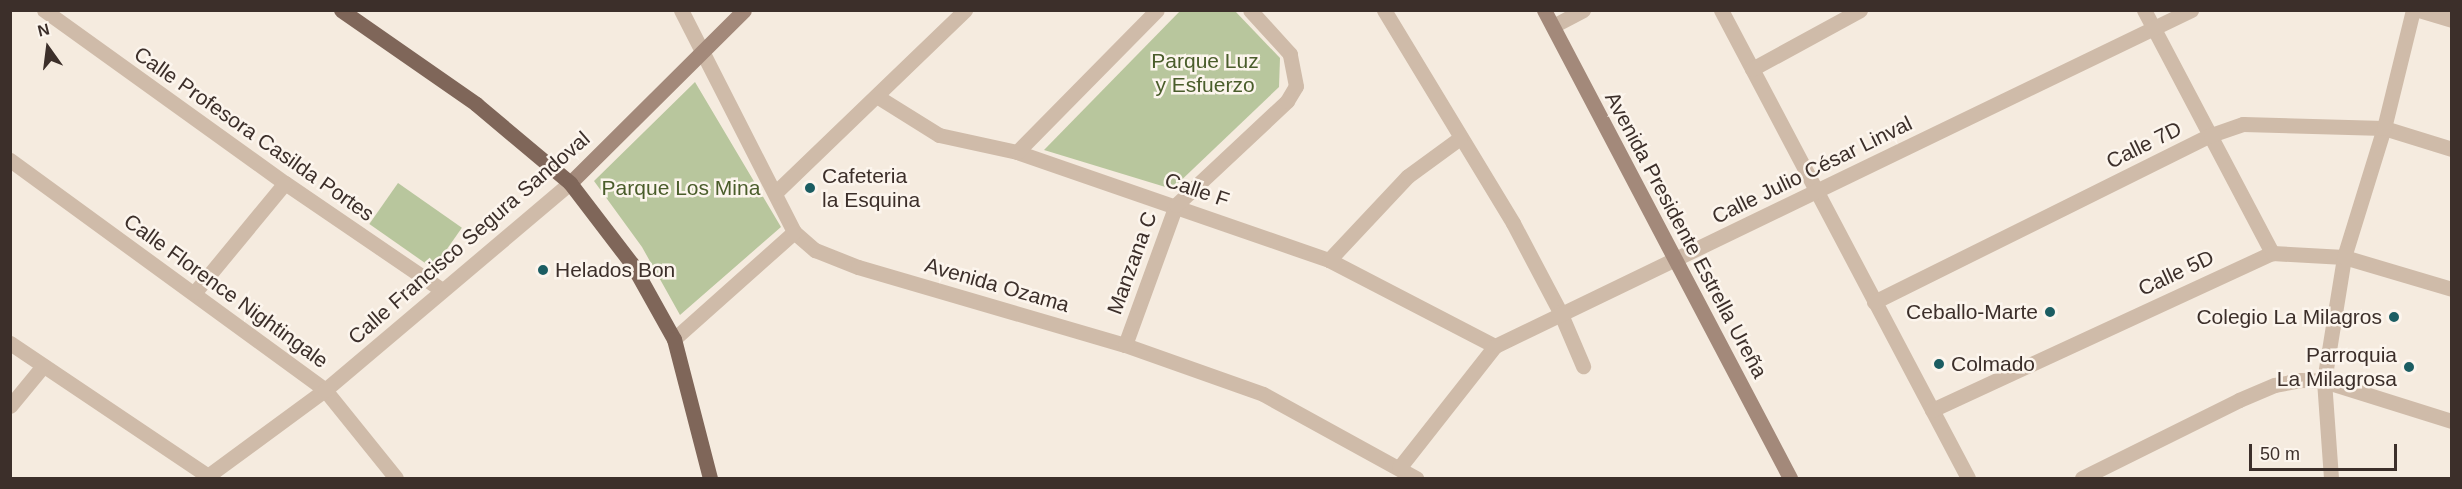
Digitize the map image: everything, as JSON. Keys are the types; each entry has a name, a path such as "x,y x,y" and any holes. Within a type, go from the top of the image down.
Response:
{"main road":[{"path":"341,10 476,104 570,183 632,264 674,339 710,478"},
{"name":"Calle Francisco Segura Sandoval","path":"570,183 744,10"},
{"name":"Avenida Presidente Estrella Ureña","path":"1544,10 1790,478"}],"street":[{"name":"Calle Profesora Casilda Portes","path":"44,10 285,183 442,290"},
{"name":"Avenida Ozama","path":"681,10 794,232 815,250 858,267 1125,345 1263,394 1416,478"},
{"path":"775,193 878,98 965,10"},
{"path":"1017,152 1157,10"},
{"name":"Manzana C","path":"1125,345 1176,205 1287,101 1296,86 1290,54 1250,10"},
{"path":"1384,10 1513,224 1560,312 1583,366"},
{"path":"1552,26 1583,10"},
{"path":"1721,10 1968,478"},
{"path":"1752,69 1860,10"},
{"path":"2145,10 2272,253"},
{"name":"Calle Julio César Linval","path":"1400,468 1494,346 1560,312 1676,260 1816,190 2191,10"},
{"path":"2331,478 2324,381 2344,257 2384,128 2413,10"},
{"path":"2419,10 2451,20"},
{"name":"Calle F","path":"878,98 939,135 1017,152 1176,205 1329,260 1494,346"},
{"name":"Calle 7D","path":"1874,302 2211,135 2243,124 2384,128 2451,149"},
{"path":"1329,260 1408,176 1460,138"},
{"name":"Calle Florence Nightingale","path":"13,165 195,292 325,390 396,478"},
{"path":"195,292 285,183"},
{"name":"Calle Francisco Segura Sandoval","path":"207,477 325,390 570,183"},
{"path":"674,339 794,232"},
{"name":"Calle 5D","path":"1932,411 2272,253 2344,257 2451,289"},
{"path":"10,343 207,477"},
{"path":"10,406 43,366"},
{"path":"2082,478 2275,385 2301,380 2324,381 2451,421"}],"green space":[{"name":"Parque Luz y Esfuerzo","path":"1181,10 1235,11 1280,58 1279,87 1172,189 1044,150"},
{"name":"Parque Los Mina","path":"695,82 781,227 680,315 642,247 594,181"},
{"path":"398,183 462,228 433,269 369,224"}],"place":[{"name":"Cafeteria la Esquina","path":"810,188"},
{"name":"Helados Bon","path":"543,270"},
{"name":"Ceballo-Marte","path":"2050,312"},
{"name":"Colegio La Milagros","path":"2394,317"},
{"name":"Colmado","path":"1939,364"},
{"name":"Parroquia La Milagrosa","path":"2409,367"}]}
